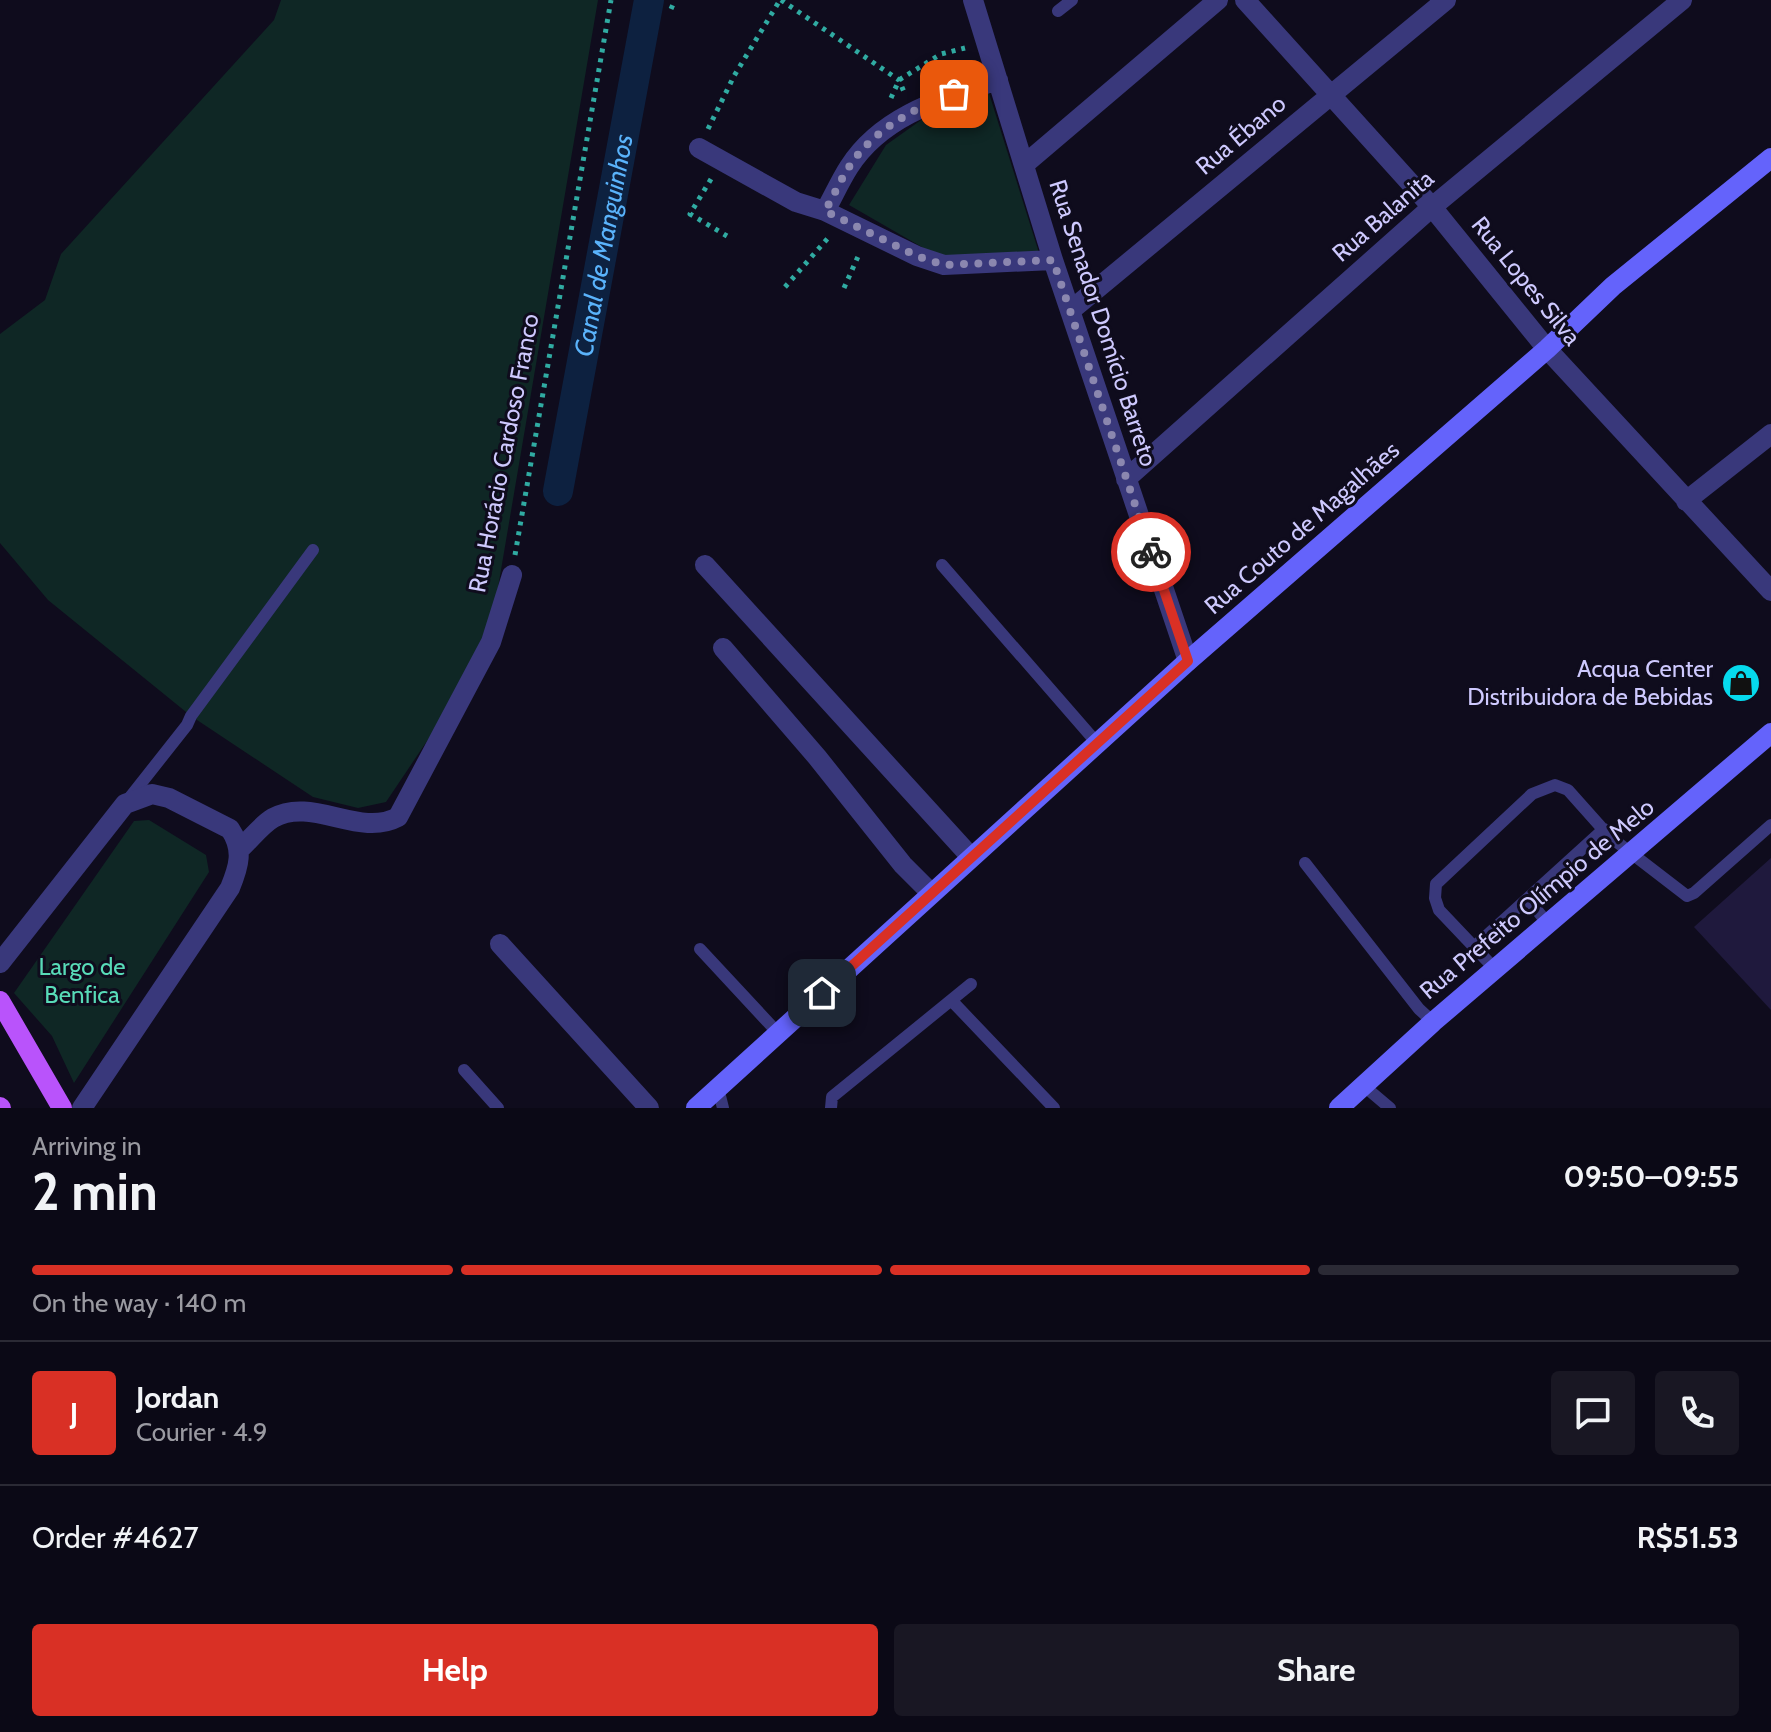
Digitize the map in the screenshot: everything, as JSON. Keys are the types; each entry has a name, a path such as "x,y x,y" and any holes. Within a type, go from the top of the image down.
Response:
{"main road":[{"name":"Rua Couto de Magalhães","path":"696,1108 720,1098 778,1033 1188,661 1547,349 1613,286 1771,158"},
{"name":"Rua Prefeito Olímpio de Melo","path":"1339,1108 1433,1022 1771,733"},
{"path":"0,1001 62,1108"}],"street":[{"name":"Rua Senador Domício Barreto","path":"973,0 1053,260 1188,661"},
{"path":"1025,164 1218,0"},
{"name":"Rua Lopes Silva","path":"1245,0 1432,207 1547,349 1771,591"},
{"name":"Rua Ébano","path":"1070,311 1446,0"},
{"name":"Rua Balanita","path":"1126,479 1432,207 1682,0"},
{"path":"834,216 850,165 872,139 932,101 998,80"},
{"path":"699,148 796,202 944,265 1053,260"},
{"path":"1686,501 1771,434"},
{"path":"705,565 971,857"},
{"name":"Rua Horácio Cardoso Franco","path":"240,849 273,818 288,814 307,812 364,823 388,823 398,817 491,642 512,575"},
{"path":"723,648 817,757 903,865 931,893"},
{"path":"0,963 125,804 152,794 169,798 230,829 240,849 230,888 82,1108"},
{"path":"500,944 649,1108"}],"lane":[{"path":"1058,11 1072,0"},
{"path":"125,804 187,725 313,550"},
{"path":"942,565 1097,743"},
{"path":"1495,969 1439,910 1435,898 1436,884 1532,794 1555,785 1568,790 1604,829 1687,896 1771,825"},
{"path":"1473,948 1604,829"},
{"path":"1305,863 1419,1009 1433,1022"},
{"path":"1528,899 1548,924"},
{"path":"700,949 778,1033"},
{"path":"831,1108 832,1097 971,984"},
{"path":"951,1000 1054,1108"},
{"path":"464,1070 498,1108"},
{"path":"1364,1086 1390,1108"}],"path":[{"name":"Rua Horácio Cardoso Franco","path":"512,575 611,0"},
{"path":"671,9 675,0"},
{"path":"699,148 734,76 780,0 899,80 911,112"},
{"path":"872,139 899,80 941,54 987,42"},
{"path":"722,161 690,214 727,236"},
{"path":"785,287 834,216"},
{"path":"844,288 868,233"}],"green space":[{"path":"281,0 598,0 494,611 476,668 386,802 358,808 313,797 191,716 48,600 0,543 0,334 45,300 61,254 274,20"},
{"path":"988,90 1040,256 946,261 849,205 886,145 931,113"},
{"name":"Largo de Benfica","path":"149,820 206,855 209,872 74,1083 52,1036 14,993 134,821"}],"building":[{"path":"1771,858 1771,1010 1694,927"}],"waterway":[{"name":"Canal de Manguinhos","path":"558,491 649,0"}],"way so far":[{"path":"954,94 911,112 872,139 850,165 825,211 917,256 944,265 1053,260 1151,552"}],"place":[{"name":"Acqua Center Distribuidora de Bebidas","path":"1741,683"}],"route":[{"path":"822,993 1188,661 1151,552"}]}
